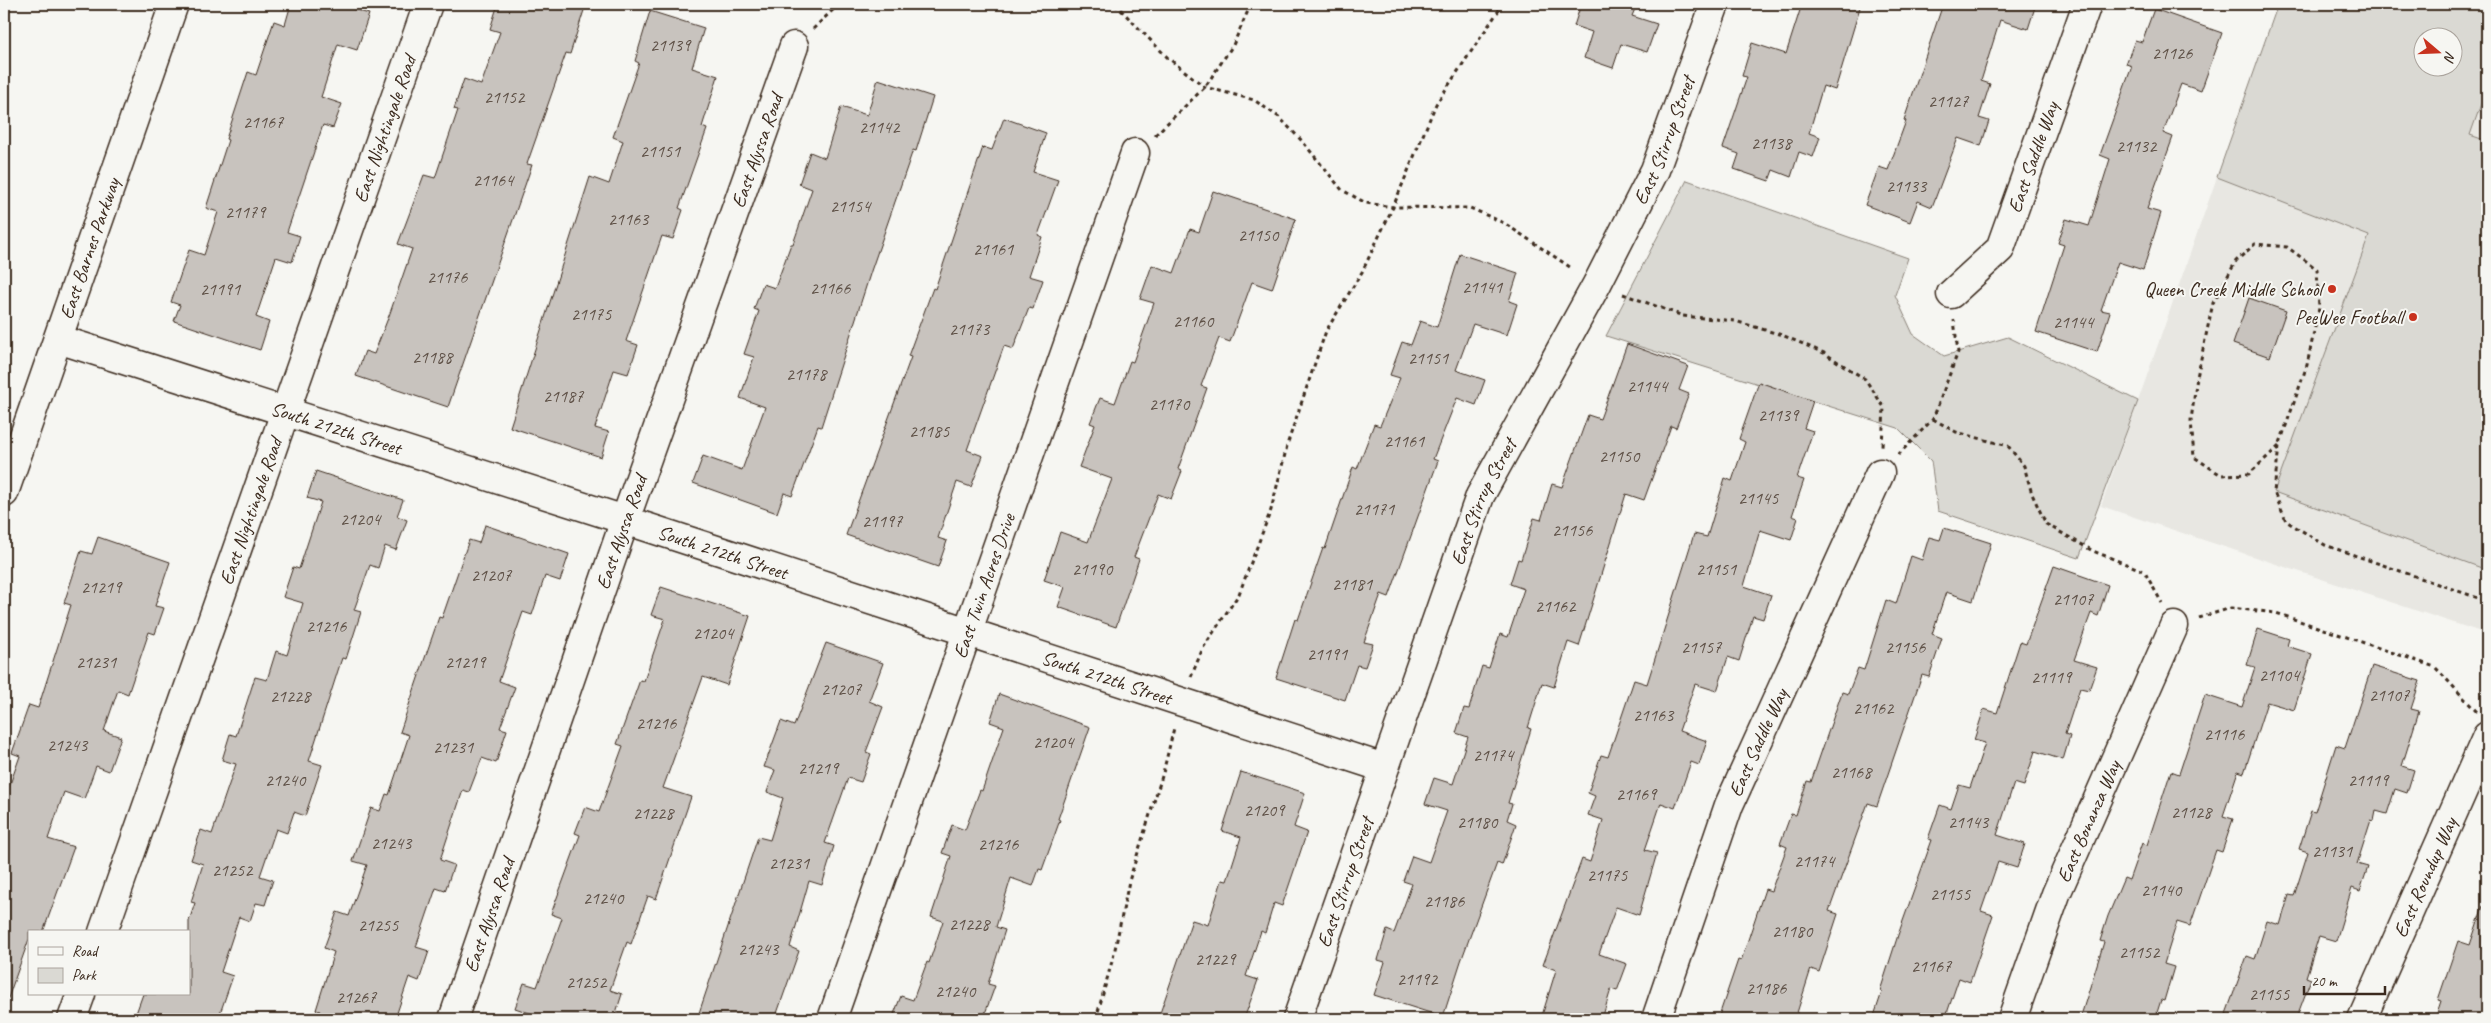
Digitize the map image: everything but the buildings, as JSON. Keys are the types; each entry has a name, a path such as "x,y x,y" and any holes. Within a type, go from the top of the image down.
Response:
{"street":[{"name":"East Barnes Parkway","path":"4,493 174,4"},
{"name":"East Nightingale Road","path":"104,930 428,4"},
{"name":"East Stirrup Street","path":"1297,1019 1480,496 1597,284 1654,170 1715,4"},
{"name":"East Saddle Way","path":"1951,294 2000,250 2087,4"},
{"name":"East Alyssa Road","path":"453,1019 625,520 794,46"},
{"name":"East Twin Acres Drive","path":"832,1019 1136,153"},
{"name":"South 212th Street","path":"58,339 285,410 1384,768"},
{"name":"East Saddle Way","path":"1656,1019 1729,805 1880,473"},
{"name":"East Bonanza Way","path":"2012,1019 2056,894 2174,626"},
{"name":"East Roundup Way","path":"2362,1019 2484,727"},
{"path":"72,1019 80,996"}],"path":[{"path":"794,46 839,4"},
{"path":"1115,4 1168,58 1205,87 1254,100 1278,117 1302,141 1342,190 1366,203 1393,207 1470,208 1504,223 1597,284 1684,316 1735,321 1782,335 1824,353 1865,379 1884,407 1880,473"},
{"path":"1136,153 1205,87 1233,45 1251,4"},
{"path":"1096,1019 1114,954 1129,880 1164,773 1181,701 1203,648 1239,594 1271,510 1288,442 1326,331 1362,272 1393,207 1436,104 1503,4"},
{"path":"2279,446 2249,474 2221,475 2194,457 2191,420 2197,377 2213,303 2236,261 2255,244 2287,247 2317,269 2319,308 2307,365 2279,446 2274,492 2286,521 2325,545 2487,601"},
{"path":"1880,473 1933,419 1958,352 1951,294"},
{"path":"1933,419 1956,432 2008,446 2024,466 2032,494 2046,524 2093,551 2144,571 2174,626 2231,608 2276,614 2435,667 2484,727"}],"shaded area":[{"name":"Queen Creek Middle School","path":"2278,4 2487,4 2487,634 2101,506"}],"green space":[{"name":"PeeWee Football","path":"2278,4 2300,9 2302,4 2487,4 2487,87 2470,135 2487,141 2487,570 2274,492 2369,236 2217,177"},
{"path":"1687,180 1908,258 1895,295 1913,334 1944,356 2008,337 2138,401 2079,558 1938,511 1931,461 1898,428 1606,336"}],"place":[{"name":"Queen Creek Middle School","path":"2332,289"},
{"name":"PeeWee Football","path":"2413,317"}]}
